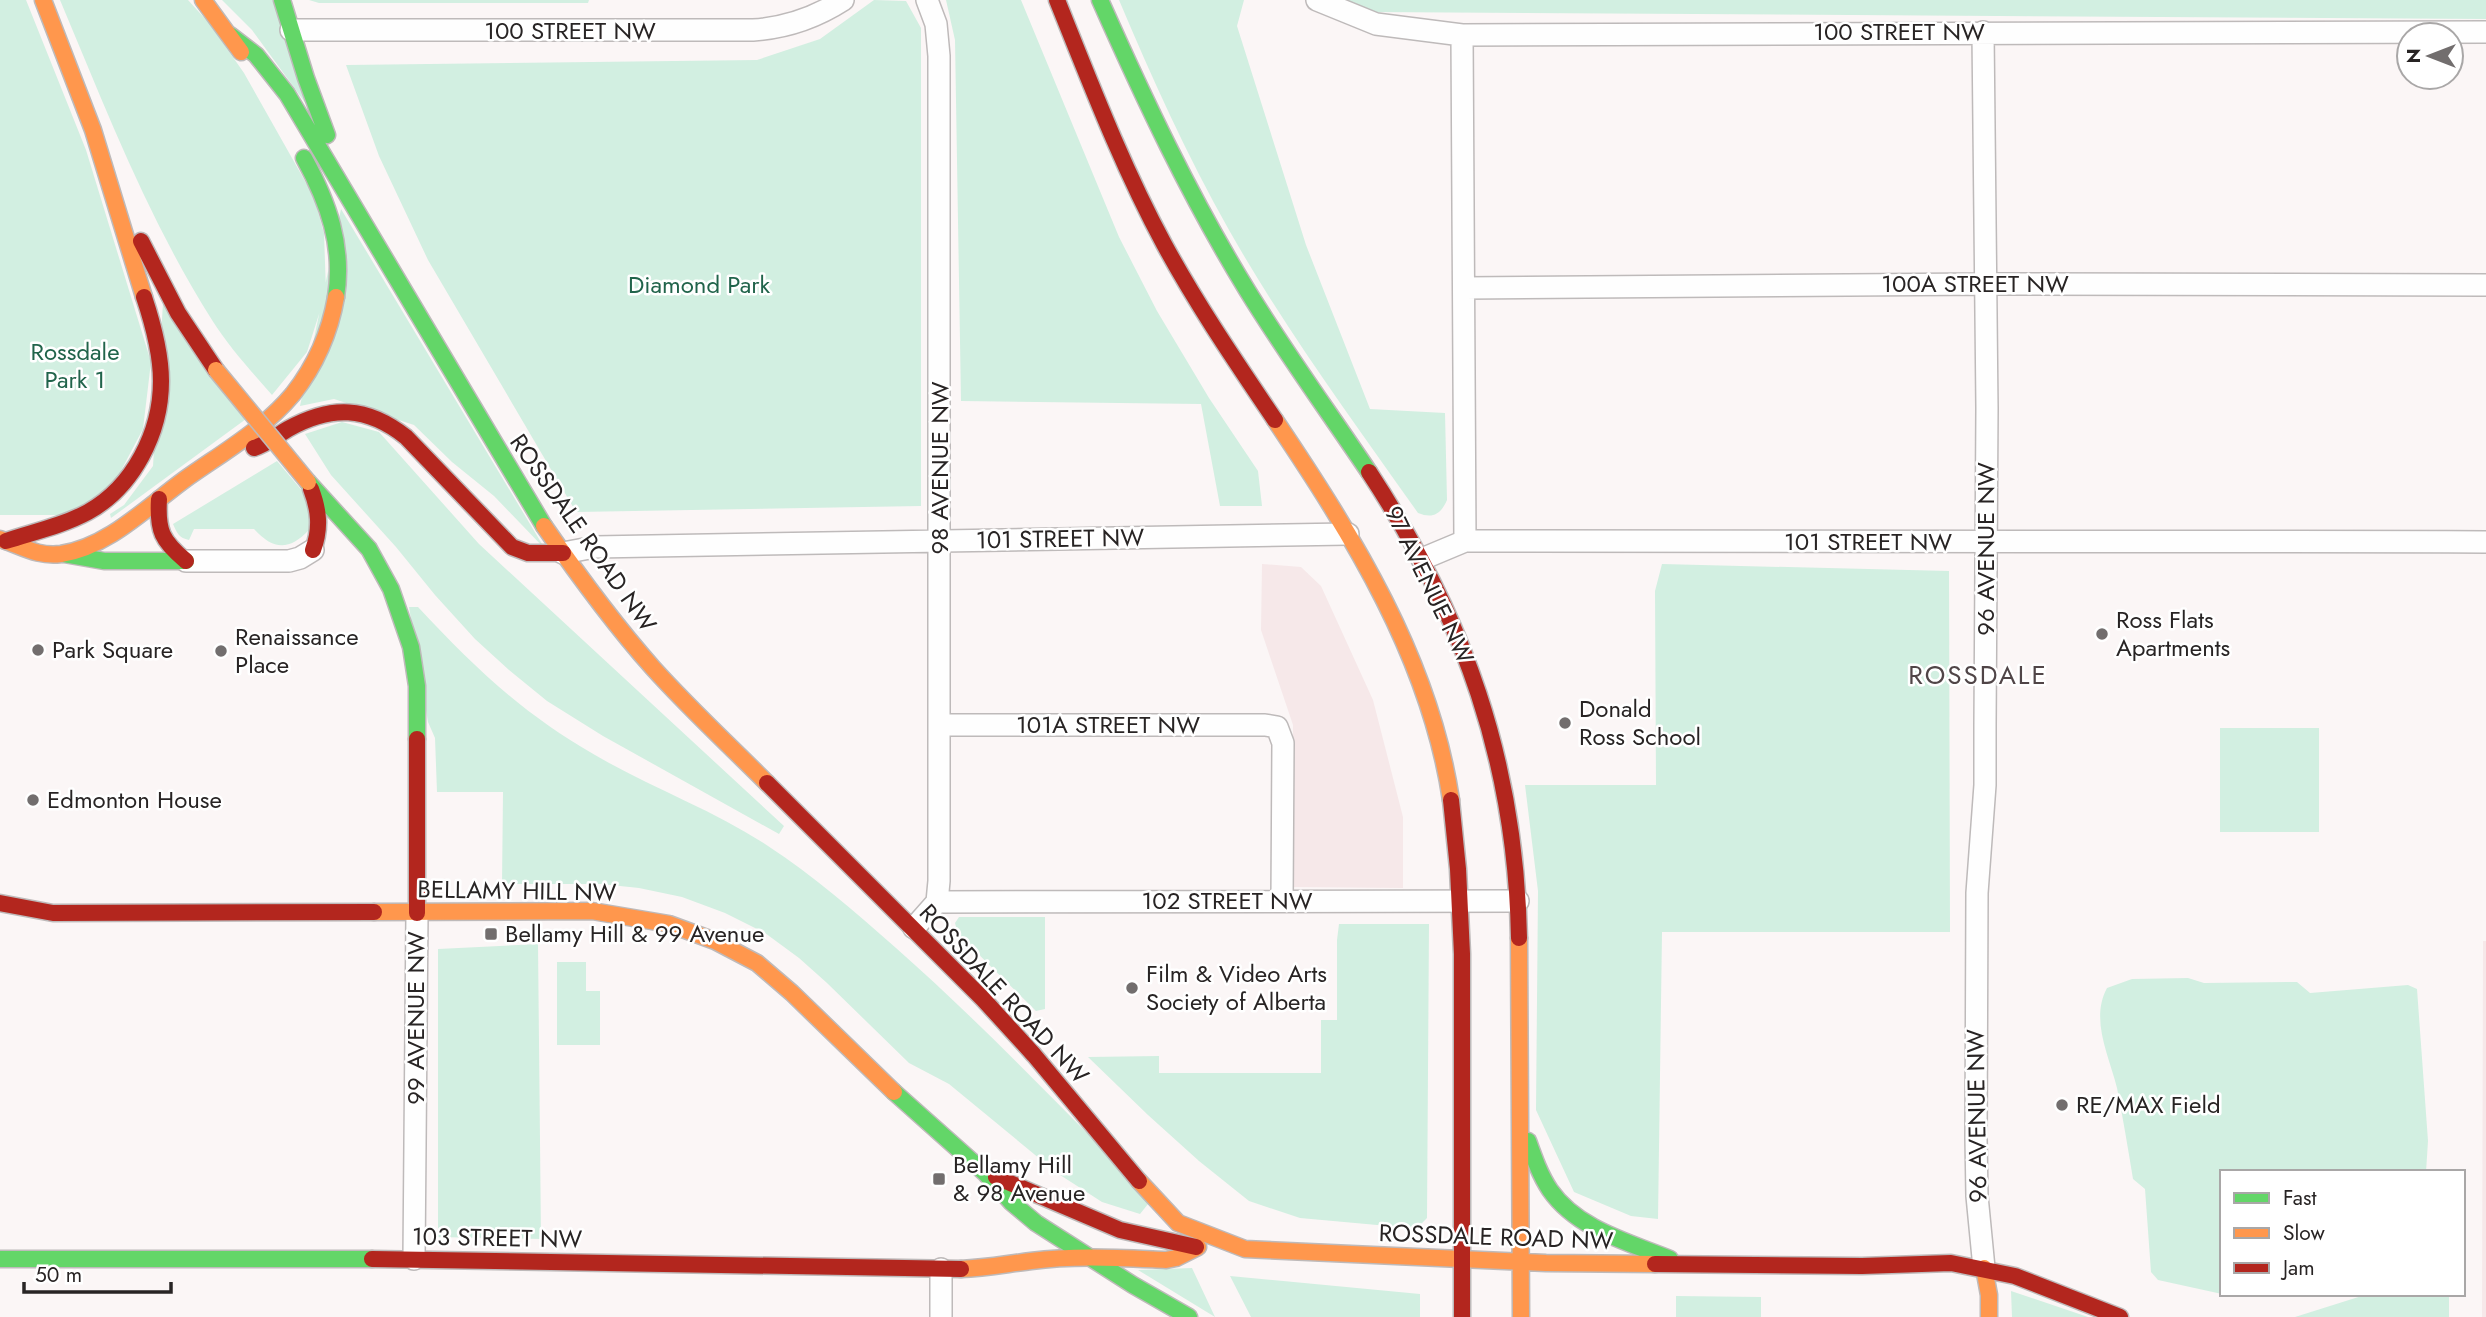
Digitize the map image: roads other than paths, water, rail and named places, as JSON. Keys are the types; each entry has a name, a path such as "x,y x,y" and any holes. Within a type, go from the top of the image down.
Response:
{"main road":[{"path":"43,0 99,148 178,313 216,370 308,482 369,549"},
{"path":"202,0 214,11 270,99"},
{"path":"282,0 317,109 364,222"},
{"name":"97 AVENUE NW","path":"1057,0 1132,183 1182,276 1348,534 1383,595 1428,702 1450,781 1462,900 1462,1317"},
{"name":"97 AVENUE NW","path":"1100,0 1120,47 1220,248 1272,330 1388,500 1422,559 1454,625 1479,693 1502,777 1518,901 1521,1317"},
{"name":"ROSSDALE ROAD NW","path":"230,35 256,55 280,86 364,222 532,509 629,641 666,682 914,928 1034,1055 1178,1223 1245,1249 1462,1260 1683,1265 1862,1266 1951,1263 2015,1276 2120,1317"},
{"path":"62,554 102,539 223,453 278,411 314,364 332,317 339,271 337,239 320,188 295,142"},
{"path":"3,540 63,525 105,501 124,482 140,459 157,410 161,381 156,344 99,148"},
{"path":"223,453 261,447 288,429 318,416 353,413 373,416 406,437 512,547 528,553 563,553"},
{"path":"308,482 320,518 320,528 313,550"},
{"path":"159,499 157,525 160,535 166,544 186,561"},
{"path":"3,540 34,554 62,554 104,561 186,561"},
{"path":"313,550 324,546 369,549"},
{"name":"99 AVENUE NW","path":"369,549 383,572 411,647 417,686 417,913"},
{"name":"BELLAMY HILL NW","path":"0,903 53,913 592,911 668,924 715,941 757,963 1036,1223 1189,1317"},
{"path":"1521,1119 1537,1170 1545,1185 1566,1210 1592,1227 1683,1265"},
{"name":"BELLAMY HILL NW","path":"985,1173 1120,1230 1198,1247 1245,1249"},
{"name":"103 STREET NW","path":"0,1259 414,1259 941,1269 993,1268 1031,1261 1090,1257 1166,1260 1198,1247"},
{"name":"103 STREET NW","path":"993,1268 1031,1275 1098,1275 1133,1285"},
{"name":"96 AVENUE NW","path":"1984,1268 1989,1295 1989,1317"}],"street":[{"name":"100 STREET NW","path":"291,30 772,29 807,19 843,0"},
{"name":"98 AVENUE NW","path":"927,0 936,24 939,56 941,540 937,902"},
{"name":"100 STREET NW","path":"1317,0 1376,24 1462,34 2486,32"},
{"name":"96 AVENUE NW","path":"1983,32 1986,284 1984,785 1977,892 1976,1125 1977,1196 1984,1268"},
{"path":"1462,34 1465,541"},
{"name":"100A STREET NW","path":"1465,288 1986,284 2486,285"},
{"name":"101 STREET NW","path":"563,553 595,547 1348,534"},
{"name":"101 STREET NW","path":"1422,559 1465,541 1985,542 2172,539 2486,542"},
{"path":"186,561 289,561 313,550"},
{"name":"101A STREET NW","path":"939,725 1277,727 1283,743 1282,901"},
{"name":"102 STREET NW","path":"937,902 1518,901"},
{"path":"914,928 937,902"},
{"name":"99 AVENUE NW","path":"414,1259 417,913"},
{"path":"941,1269 941,1317"}],"place":[{"name":"Ross Flats Apartments","path":"2102,634"},
{"name":"Park Square","path":"38,650"},
{"name":"Renaissance Place","path":"221,651"},
{"name":"Donald Ross School","path":"1565,723"},
{"name":"Edmonton House","path":"33,800"},
{"name":"Bellamy Hill & 99 Avenue","path":"491,934"},
{"name":"Film & Video Arts Society of Alberta","path":"1132,988"},
{"name":"RE/MAX Field","path":"2062,1105"},
{"name":"Bellamy Hill & 98 Avenue","path":"939,1179"}],"district":[{"name":"ROSSDALE","path":"1978,675"}],"park label":[{"name":"Diamond Park","path":"699,285"},
{"name":"Rossdale Park 1","path":"75,366"}]}
